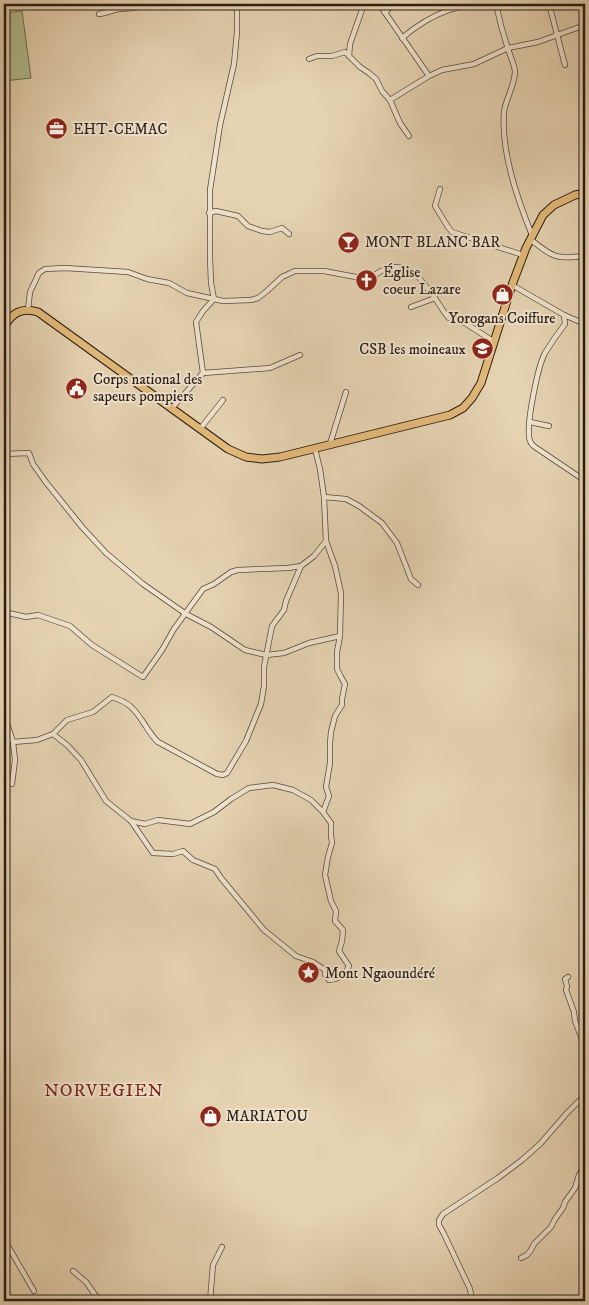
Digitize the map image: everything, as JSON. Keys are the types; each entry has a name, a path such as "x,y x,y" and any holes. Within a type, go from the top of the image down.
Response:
{"main road":[{"path":"4,327 13,314 28,309 38,312 228,449 246,457 262,459 280,457 315,449 450,415 463,408 481,383 523,255 543,215 554,205 575,195 585,193"}],"street":[{"path":"99,14 133,9 149,4"},
{"path":"214,299 211,283 210,190 214,156 234,64 237,4"},
{"path":"349,56 350,44 364,4"},
{"path":"379,4 429,76"},
{"path":"385,12 393,4"},
{"path":"402,38 417,26 432,18 450,10 476,4"},
{"path":"496,4 515,69 514,82 504,109 503,130 513,180 531,237 550,254 560,258 585,256"},
{"path":"549,4 565,65"},
{"path":"390,100 442,70 474,64 508,48 538,42 585,25"},
{"path":"309,59 345,52 360,68 376,79 382,91 390,100 400,123 409,136"},
{"path":"440,189 435,206 452,232 523,255"},
{"path":"209,213 216,211 225,212 238,216 248,226 262,232 270,232 282,228 289,234"},
{"path":"28,309 30,292 39,273 45,269 65,268 128,272 148,279 169,283 187,293 223,301 258,298 282,277 295,271 324,271 361,278 373,276 381,271 395,267 404,268 416,274 436,298 449,318 465,323 494,341"},
{"path":"512,285 564,315 585,324"},
{"path":"411,307 436,298"},
{"path":"203,374 196,322 214,299"},
{"path":"564,315 565,324 544,354 536,380 530,411 529,435 530,443 581,478"},
{"path":"172,408 203,374 270,368 300,355"},
{"path":"330,444 346,392"},
{"path":"200,429 223,400"},
{"path":"530,422 549,426"},
{"path":"315,449 324,497 326,541 335,566 340,593 340,636 336,652 337,669 345,684 342,705 335,716 331,732 330,763 326,787 329,796 322,812"},
{"path":"4,454 29,453 33,464 46,481 82,527 106,553 143,584 186,614 211,627 245,650 266,655 284,653 308,643 340,636"},
{"path":"324,497 346,499 382,523 397,543 411,579 418,585"},
{"path":"13,742 37,740 53,734 67,720 93,712 112,697 130,705 152,737 158,742 217,774 223,775 227,773 246,741 258,714 264,686 264,667 272,626 284,610 301,566 326,541"},
{"path":"4,612 26,617 38,615 70,626 92,645 143,677 203,589 231,572 248,569 301,566"},
{"path":"4,714 13,742 15,760 12,784"},
{"path":"53,734 81,760 106,801 130,822 153,853 173,854 183,851 193,860 216,869 221,878 264,930 296,956 313,962 325,970 329,980 338,979 345,974 349,966 339,951 343,930 335,921 336,911 331,901 324,875 332,843 331,823 311,800 293,790 273,785 249,788 214,812 190,824 158,820 145,824 130,822"},
{"path":"568,977 565,979 566,990 574,1012 574,1021 585,1047"},
{"path":"472,1301 470,1288 439,1226 439,1220 444,1214 498,1178 540,1144 581,1099 585,1092"},
{"path":"585,1143 585,1150"},
{"path":"521,1258 552,1227 585,1168"},
{"path":"4,1239 34,1291"},
{"path":"210,1301 213,1265 222,1247"},
{"path":"73,1271 86,1282 98,1299 106,1301"}],"green space":[{"path":"22,11 31,78 4,81 4,13"}],"place":[{"name":"EHT-CEMAC","path":"57,129"},
{"name":"MONT BLANC BAR","path":"349,242"},
{"name":"Église coeur Lazare","path":"367,281"},
{"name":"Yorogans Coiffure","path":"502,295"},
{"name":"CSB les moineaux","path":"482,349"},
{"name":"Corps national des sapeurs pompiers","path":"77,388"},
{"name":"Mont Ngaoundéré","path":"309,973"},
{"name":"MARIATOU","path":"210,1116"}],"district":[{"name":"NORVEGIEN","path":"104,1090"}]}
